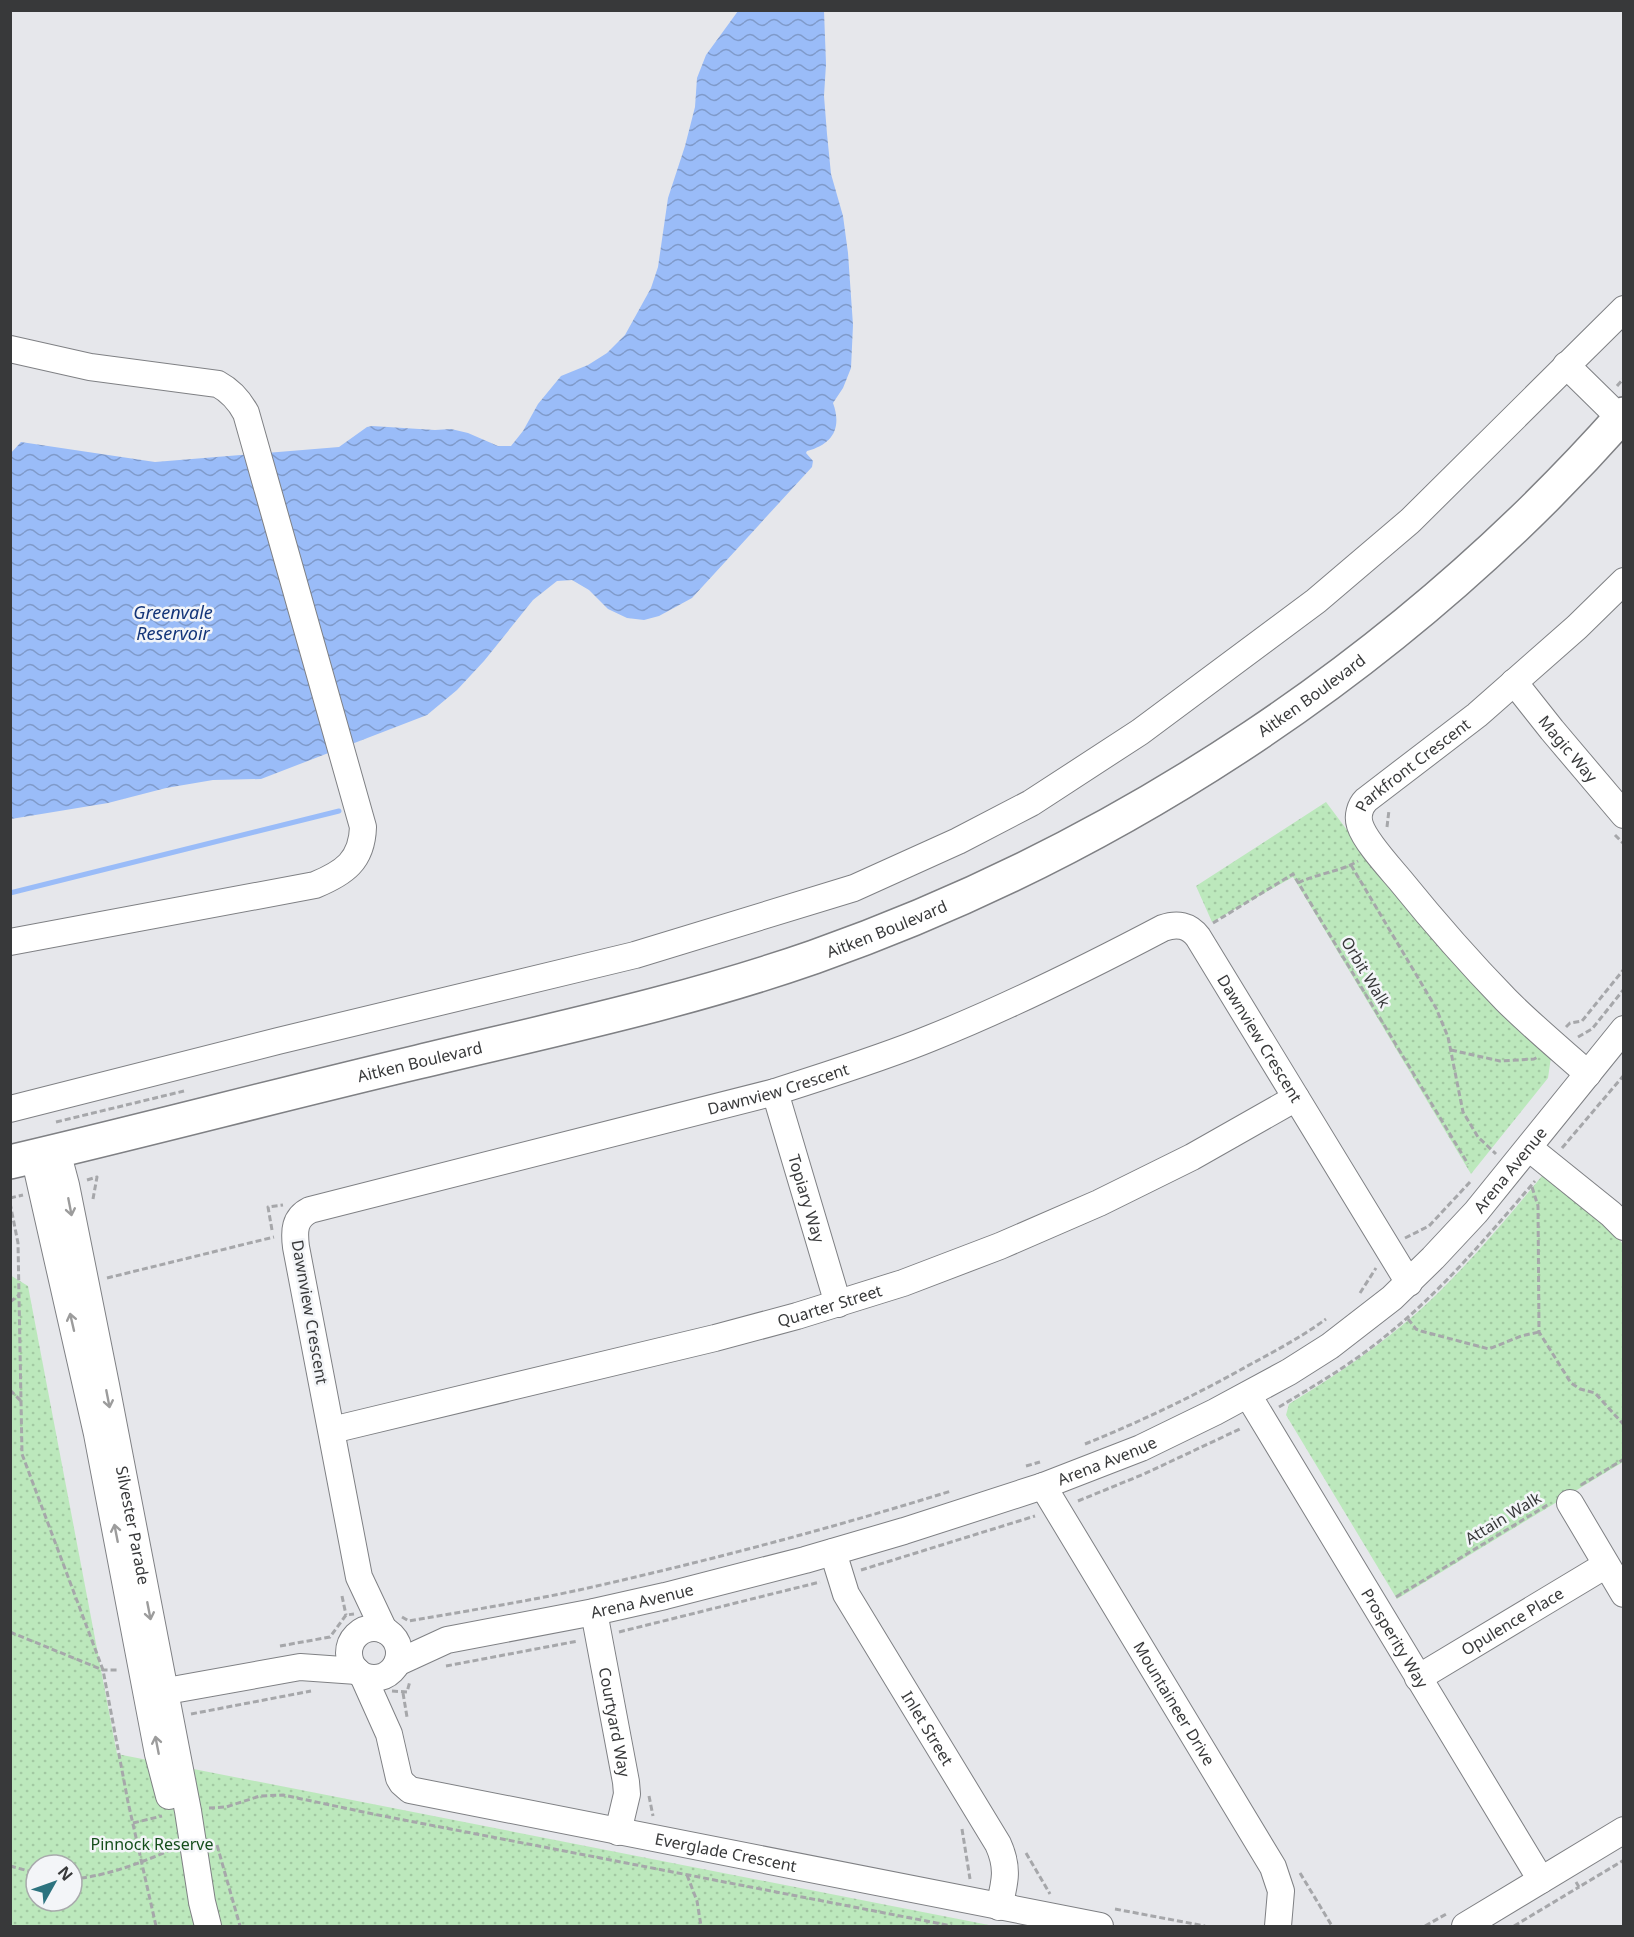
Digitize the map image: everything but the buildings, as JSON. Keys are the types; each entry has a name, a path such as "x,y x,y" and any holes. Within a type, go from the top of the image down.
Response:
{"main road":[{"name":"Aitken Boulevard","path":"38,1148 307,1088 602,1018 740,982 875,934 1009,875 1058,852 1164,793 1261,731 1387,638 1467,571 1561,481 1615,411"}],"street":[{"path":"10,1109 635,954 854,888 958,841 1031,803 1140,732 1316,601 1410,521 1623,309"},
{"path":"10,349 90,367 218,384 228,389 240,401 246,413 363,827 363,840 357,854 346,869 333,878 315,885 10,942"},
{"path":"1566,364 1615,411"},
{"name":"Parkfront Crescent","path":"1588,1074 1508,1002 1466,958 1376,849 1360,825 1359,813 1363,803 1470,721 1577,627 1623,581"},
{"name":"Magic Way","path":"1514,682 1623,815"},
{"name":"Dawnview Crescent","path":"368,1628 295,1236 297,1223 305,1213 775,1092 871,1061 1032,995 1174,924 1189,929 1198,937 1296,1098 1400,1291"},
{"name":"Arena Avenue","path":"395,1666 447,1640 594,1612 676,1593 833,1552 996,1503 1041,1474 1141,1448 1248,1395 1330,1346 1400,1291 1476,1212 1623,1029"},
{"name":"Topiary Way","path":"775,1092 838,1304"},
{"name":"Quarter Street","path":"332,1430 715,1338 838,1304 948,1267 1089,1208 1192,1157 1296,1098"},
{"name":"Silvester Parade","path":"38,1148 97,1434 156,1694 158,1755 181,1812 205,1914"},
{"path":"1529,1148 1611,1214 1623,1227"},
{"name":"Prosperity Way","path":"1248,1395 1541,1880"},
{"name":"Mountaineer Drive","path":"1041,1474 1273,1867 1281,1891 1278,1926"},
{"path":"1568,1497 1623,1594"},
{"name":"Inlet Street","path":"833,1552 846,1594 999,1844 1006,1865 999,1906"},
{"name":"Opulence Place","path":"1418,1678 1606,1565"},
{"name":"Courtyard Way","path":"594,1612 626,1782 627,1794 618,1832"},
{"path":"156,1694 300,1667 379,1677 395,1666 398,1647 368,1628"},
{"path":"300,1667 368,1628"},
{"path":"360,1673 349,1658 368,1628"},
{"name":"Arena Avenue","path":"368,1628 447,1640"},
{"name":"Everglade Crescent","path":"389,1734 395,1666"},
{"name":"Everglade Crescent","path":"360,1673 389,1734 399,1778 411,1790 1101,1926"},
{"name":"Silvester Parade","path":"181,1812 183,1845 205,1914"},
{"path":"1465,1926 1623,1830"}],"path":[{"path":"1615,411 1623,378"},
{"path":"1212,922 1293,874 1298,883 1351,865 1376,849 1392,836 1386,829 1390,808"},
{"path":"1351,865 1428,992 1443,1023 1464,1112 1478,1137 1494,1153"},
{"name":"Orbit Walk","path":"1298,883 1468,1164"},
{"path":"1558,1047 1570,1023 1582,1021 1623,969"},
{"path":"1451,1050 1500,1061 1534,1059 1573,1041 1592,1029 1623,989"},
{"path":"1623,1075 1532,1185 1538,1206 1539,1332 1570,1383 1580,1389 1595,1393 1623,1425"},
{"path":"38,1148 187,1090"},
{"path":"1488,1160 1501,1144"},
{"path":"1359,1294 1382,1260 1401,1241 1430,1226 1470,1182"},
{"path":"10,1203 18,1243 22,1454 104,1670 133,1823 156,1926"},
{"path":"109,1289 107,1277 274,1237"},
{"path":"1382,1260 1400,1291 1416,1329 1484,1348 1494,1348 1521,1336 1539,1332"},
{"path":"10,1302 19,1295"},
{"path":"1081,1446 1220,1382 1282,1347 1330,1316"},
{"path":"10,1390 21,1401"},
{"name":"Attain Walk","path":"1400,1607 1394,1598 1568,1497 1623,1459"},
{"path":"1018,1469 1041,1474"},
{"path":"274,1647 330,1637 346,1615 368,1628 387,1607 409,1621 577,1590 772,1544 951,1491"},
{"path":"10,1632 104,1670"},
{"path":"133,1823 181,1812 226,1807 260,1796 283,1795 952,1926"},
{"path":"84,1878 142,1862 183,1845"},
{"path":"687,1875 698,1901 701,1926"},
{"path":"1514,1926 1579,1887"}],"green space":[{"path":"1326,802 1356,842 1551,1057 1548,1078 1471,1174 1293,877 1212,922 1196,886"},
{"path":"1546,1175 1615,1232 1623,1245 1623,1462 1397,1599 1286,1415 1289,1404 1351,1364 1427,1303 1458,1273 1542,1176"},
{"name":"Pinnock Reserve","path":"10,1275 28,1286 117,1754 994,1926 11,1926"}],"water":[{"name":"Greenvale Reservoir","path":"738,11 824,11 826,64 824,96 827,134 831,174 843,216 853,325 851,368 843,388 833,403 836,412 836,427 833,434 823,444 807,451 806,453 813,461 812,467 692,598 659,616 644,620 627,618 608,609 589,590 572,580 557,581 533,600 484,661 457,690 427,715 261,779 213,780 166,788 108,803 11,819 10,454 21,442 155,462 339,447 367,427 372,426 451,429 468,433 498,446 511,446 523,431 538,404 561,376 588,365 607,353 625,335 651,288 658,267 668,198 695,107 697,78 706,55"}],"waterway":[{"path":"10,893 339,811"}]}
